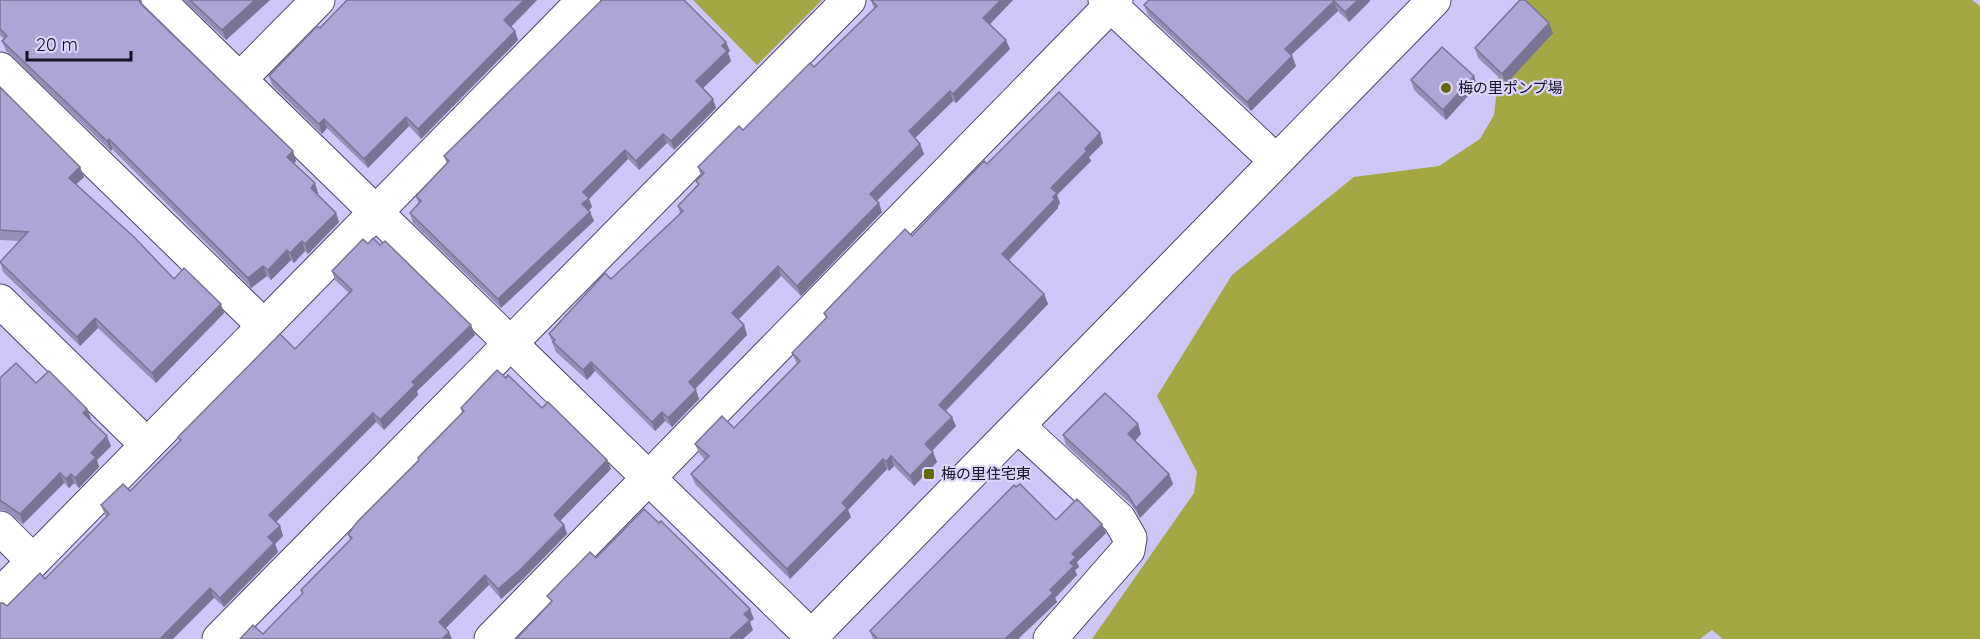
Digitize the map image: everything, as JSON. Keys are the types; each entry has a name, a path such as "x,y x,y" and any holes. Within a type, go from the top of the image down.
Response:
{"street":[{"path":"158,0 811,638 1434,0"},
{"path":"240,79 318,0"},
{"path":"0,595 584,0"},
{"path":"219,639 849,0"},
{"path":"491,639 1111,2 1276,161"},
{"path":"0,69 264,326"},
{"path":"0,301 147,445"},
{"path":"1018,426 1119,519 1130,538 1128,550 1050,639"},
{"path":"0,528 33,561"}],"green space":[{"path":"693,0 822,0 757,65"},
{"path":"1527,0 1972,0 1980,6 1980,639 1723,639 1712,630 1700,639 1092,639 1194,493 1197,472 1157,396 1232,275 1354,177 1439,166 1480,139 1494,115 1502,44"}],"building":[{"path":"0,0 139,0 293,151 287,157 315,183 311,188 336,213 305,244 302,241 290,253 287,250 268,270 263,266 248,278 109,139 107,141 2,41 7,36 0,29"},
{"path":"190,0 255,0 222,30"},
{"path":"347,0 524,0 504,20 515,31 418,129 406,117 364,159 324,119 319,124 269,76 317,26 320,28"},
{"path":"602,0 684,0 726,42 722,46 727,51 696,81 713,99 671,141 663,134 636,161 625,150 583,192 589,198 582,204 590,212 498,299 410,213 421,201 416,196 449,161 444,156"},
{"path":"871,0 1001,0 983,18 1006,40 953,94 950,91 909,131 920,144 870,194 879,203 797,286 778,266 732,313 744,325 689,382 696,390 668,418 662,412 652,422 591,362 583,370 553,342 555,340 549,334 605,273 611,279 683,211 678,206 699,184 696,181 704,173 698,167 739,126 743,130 810,63 814,67 877,6"},
{"path":"1149,0 1358,0 1345,12 1334,1 1285,49 1292,56 1247,102 1144,5"},
{"path":"1520,0 1525,0 1549,23 1502,74 1475,48"},
{"name":"梅の里ポンプ場","path":"1442,47 1474,76 1443,110 1411,80"},
{"path":"0,87 80,167 69,178 134,237 174,279 184,268 221,304 152,373 95,318 77,337 0,262 28,232 0,230"},
{"path":"1059,92 1100,133 1085,149 1087,151 1051,188 1057,193 1053,197 1055,199 1002,254 1044,294 939,405 952,417 925,444 933,452 910,476 891,456 886,462 883,459 842,503 847,508 787,569 691,474 709,456 695,444 722,416 734,428 800,361 792,353 827,317 824,313 905,229 912,236 984,161 987,164"},
{"path":"373,238 380,245 385,241 471,325 412,382 415,385 380,420 373,413 269,515 280,526 268,537 274,543 220,598 210,588 160,639 0,639 0,603 7,606 40,573 45,579 109,514 101,505 123,484 130,491 181,440 178,437 280,334 295,349 352,290 332,271 363,239 368,244"},
{"path":"16,363 36,383 49,371 87,409 83,413 107,436 91,453 96,457 75,478 71,474 66,479 60,473 20,514 0,500 0,378"},
{"path":"497,370 506,378 508,375 542,408 548,402 607,460 554,515 564,525 498,589 485,575 439,622 449,632 442,639 240,639 253,625 263,634 303,593 301,590 352,538 348,534 358,521 419,460 418,458 464,411 461,408"},
{"path":"1105,393 1138,424 1128,434 1169,474 1136,508 1128,495 1063,435"},
{"path":"1020,484 1056,520 1077,499 1102,524 1072,554 1076,557 1070,563 1074,566 1050,590 1053,593 1005,639 878,639 870,631 1014,485 1016,487"},
{"path":"644,509 659,523 661,521 750,609 744,614 750,620 729,639 516,639 552,601 547,596 590,552 596,558"}],"place":[{"name":"梅の里ポンプ場","path":"1446,88"},
{"name":"梅の里住宅東","path":"929,474"}]}
